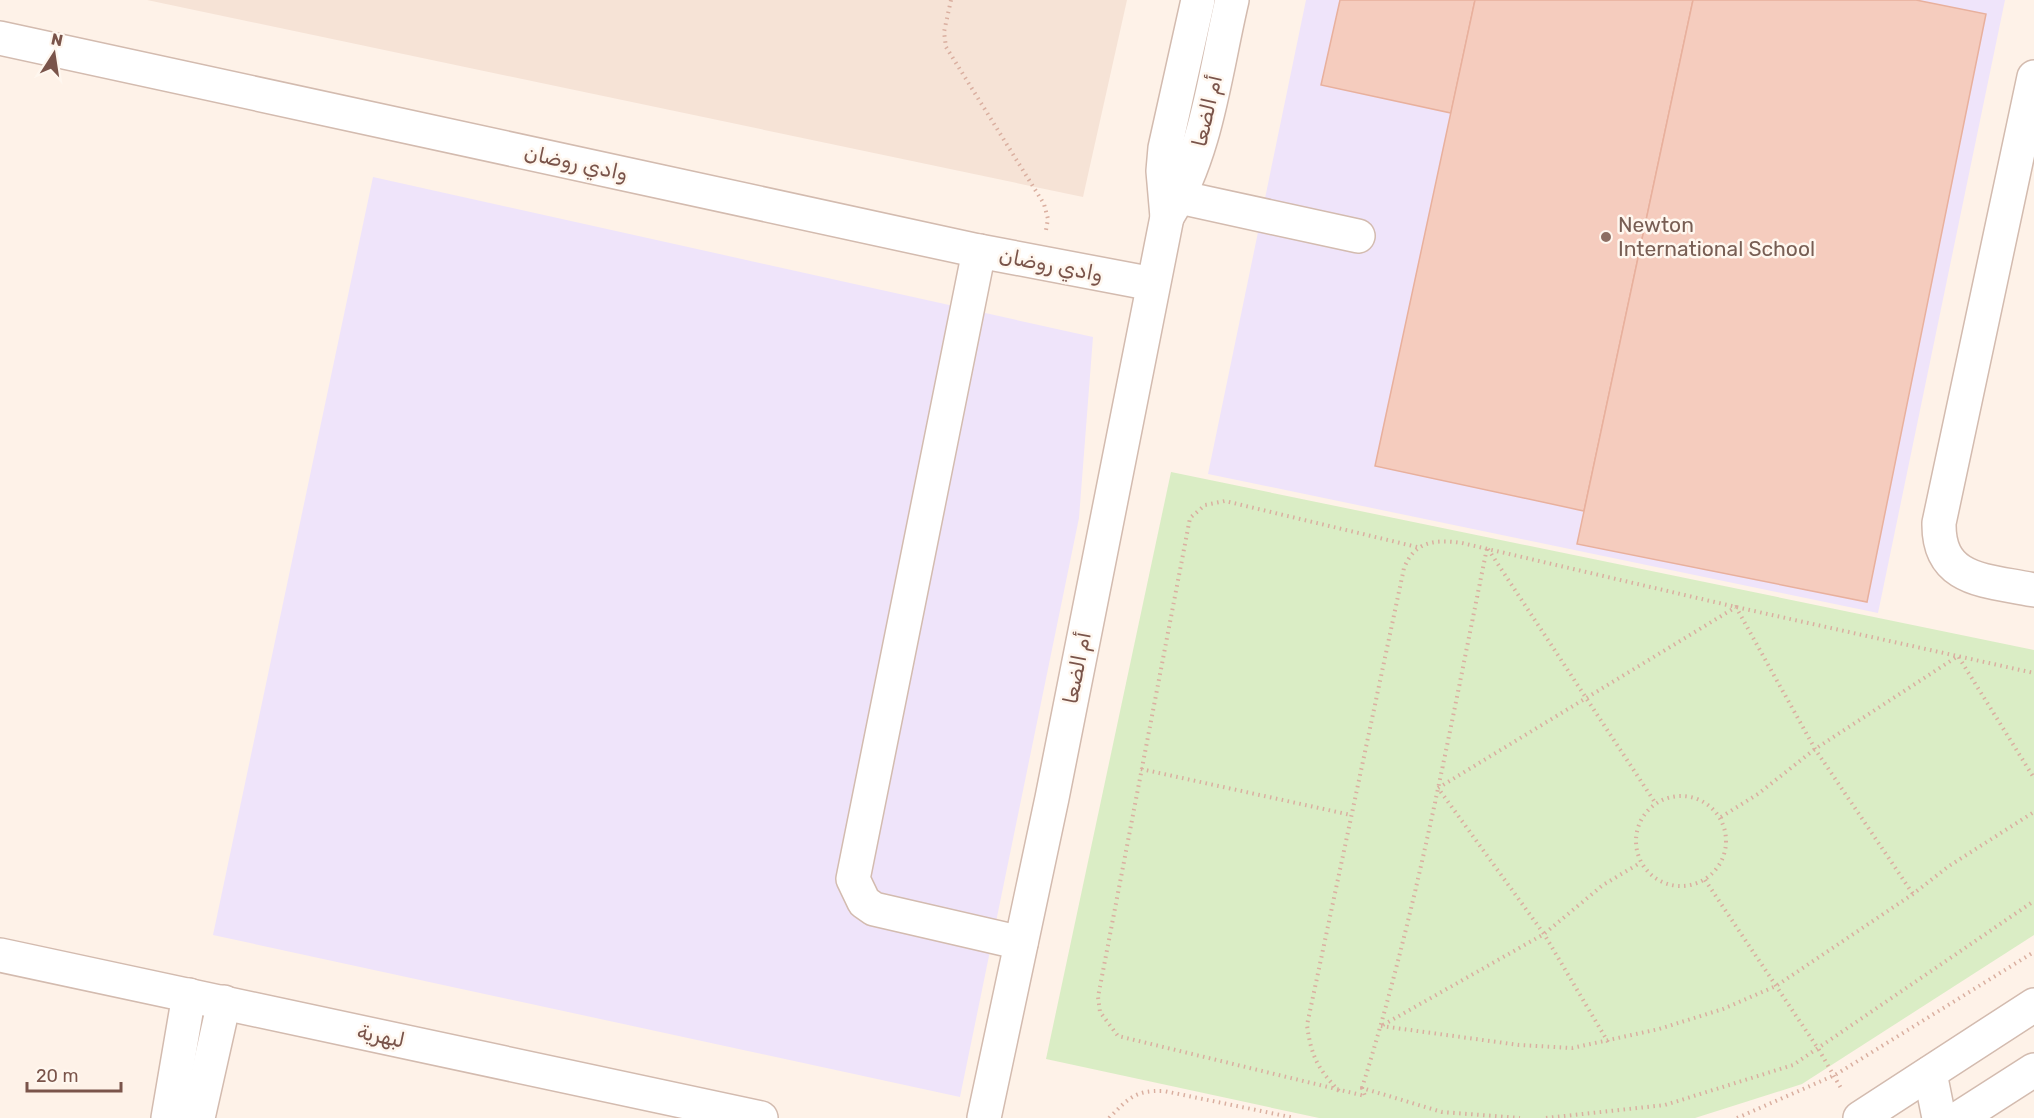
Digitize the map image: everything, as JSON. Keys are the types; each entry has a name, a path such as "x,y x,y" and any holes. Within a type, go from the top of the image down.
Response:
{"street":[{"name":"أم الضعا","path":"1173,207 1163,171 1198,0"},
{"name":"أم الضعا","path":"984,1118 1154,284 1173,207 1197,154 1232,0"},
{"name":"وادي روضان","path":"0,38 979,251 1154,284"},
{"path":"2034,77 1938,535 1945,559 1961,573 2034,590"},
{"path":"1173,207 1358,236"},
{"path":"979,251 853,879 864,902 874,909 1021,943"},
{"name":"لبهرية","path":"0,955 762,1118"},
{"path":"168,1118 189,995"},
{"path":"198,1118 224,1002"},
{"path":"1852,1107 1929,1073 2034,1005"},
{"path":"1959,1118 2034,1070"},
{"path":"1929,1073 1939,1118"}],"path":[{"path":"951,0 944,32 946,47 1044,204 1048,219 1040,263"},
{"path":"1417,547 1225,501 1215,502 1197,511 1190,518 1098,997 1100,1012 1118,1036 1365,1096 1362,1088 1381,1026 1438,788 1487,548"},
{"path":"1339,1091 1321,1072 1311,1050 1306,1025 1404,568 1408,557 1417,547 1429,541 1441,540 1487,548 1736,608 2034,673"},
{"path":"1487,548 1656,804"},
{"path":"1438,788 1736,608"},
{"path":"1736,608 1815,750 1913,894"},
{"path":"1721,817 1758,794 1815,750 1958,656"},
{"path":"1958,656 2034,778"},
{"path":"1141,769 1351,815"},
{"path":"1438,788 1544,934 1608,1042"},
{"path":"1682,795 1704,801 1721,817 1727,840 1721,862 1706,879 1682,887 1658,881 1640,863 1634,840 1641,816 1656,804 1682,795"},
{"path":"1381,1026 1519,1045 1572,1048 1608,1042 1723,1009 1776,986 1913,894 1949,866 2034,812"},
{"path":"1381,1026 1544,934 1603,885 1640,863"},
{"path":"1706,879 1836,1075 1852,1107"},
{"path":"1546,1118 1665,1105 1793,1065 1819,1050 2034,901"},
{"path":"1737,1118 1836,1075 2034,952"},
{"path":"1362,1088 1442,1112 1520,1118"},
{"path":"1109,1118 1131,1095 1149,1090 1164,1091 1295,1118"}],"shaded area":[{"path":"147,0 1127,0 1083,197"},
{"name":"Newton International School","path":"1306,0 2005,0 1878,613 1208,474"},
{"path":"373,177 1093,337 1079,518 960,1097 213,935"}],"green space":[{"path":"1171,472 2034,650 2034,935 1802,1084 1695,1118 1319,1118 1046,1059"}],"building":[{"path":"1340,0 1475,0 1451,113 1321,85"},
{"path":"1475,0 1693,0 1584,511 1375,466"},
{"path":"1693,0 1916,0 1986,14 1867,602 1577,544"}],"place":[{"name":"Newton International School","path":"1606,237"}]}
